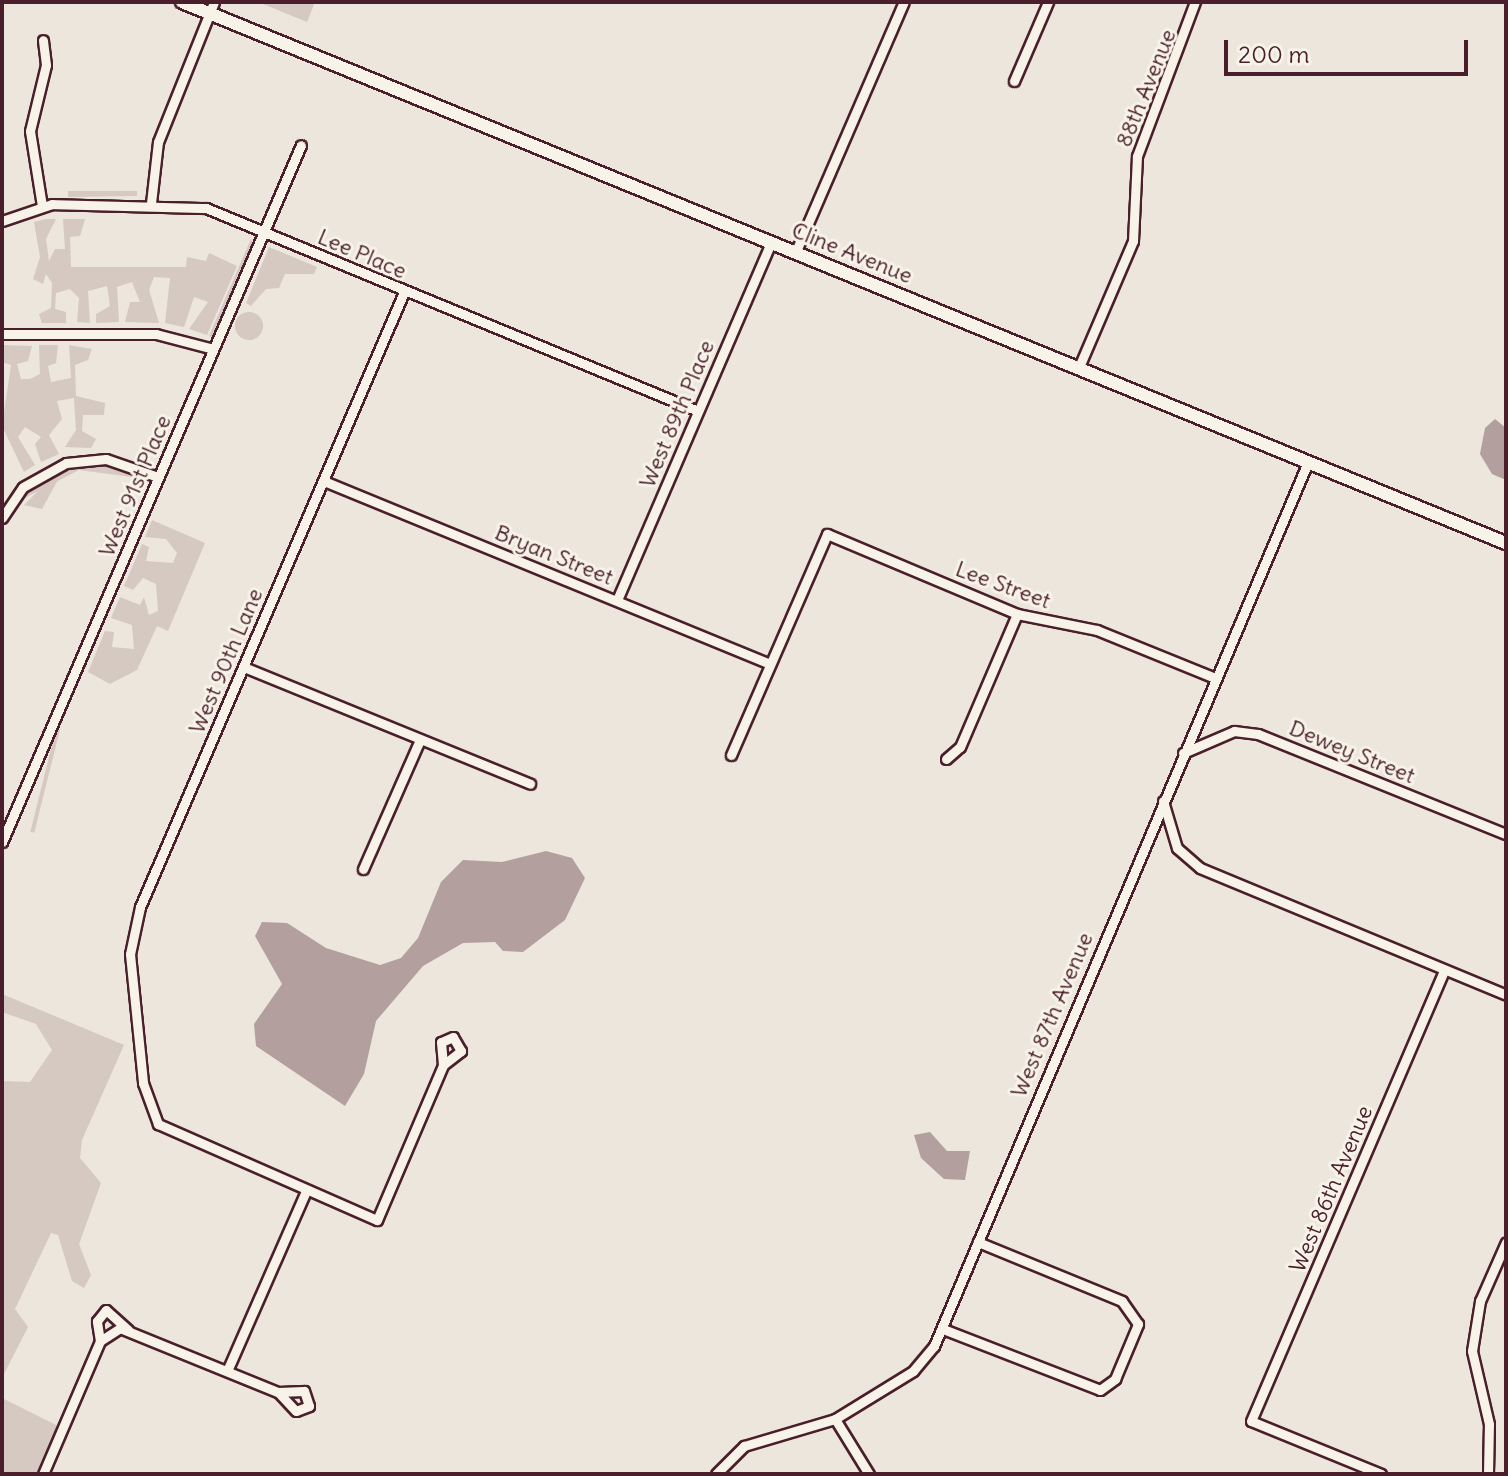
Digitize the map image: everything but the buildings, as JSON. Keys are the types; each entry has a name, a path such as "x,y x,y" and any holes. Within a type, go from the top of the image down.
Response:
{"street":[{"name":"Cline Avenue","path":"182,2 212,8 771,242 1506,543"},
{"path":"796,251 904,2"},
{"path":"1014,81 1048,2"},
{"name":"88th Avenue","path":"1079,367 1133,241 1137,156 1195,2"},
{"path":"151,203 158,142 212,8"},
{"path":"42,206 30,131 46,65 43,40"},
{"name":"West 91st Place","path":"2,842 301,145"},
{"name":"Lee Place","path":"2,221 42,206 151,203 206,208 698,411"},
{"name":"West 89th Place","path":"617,600 771,242"},
{"name":"West 90th Lane","path":"404,292 132,931 140,1054 147,1102 163,1129 306,1191 377,1220 443,1065"},
{"path":"2,334 156,334 213,349"},
{"path":"2,518 41,475 106,459 158,477"},
{"name":"West 87th Avenue","path":"716,1474 744,1446 835,1419 913,1371 943,1329 1308,462"},
{"name":"Bryan Street","path":"324,481 770,664"},
{"name":"Lee Street","path":"770,664 827,534 1017,614 1097,630 1215,678"},
{"path":"946,759 960,747 1017,614"},
{"path":"731,755 770,664"},
{"path":"244,667 530,784"},
{"name":"Dewey Street","path":"1183,753 1234,731 1258,734 1506,834"},
{"path":"363,869 420,740"},
{"path":"1163,801 1177,848 1200,868 1506,995"},
{"name":"West 86th Avenue","path":"1381,1474 1251,1421 1444,971"},
{"path":"227,1371 306,1191"},
{"path":"943,1329 1100,1390 1115,1379 1138,1324 1133,1308 978,1242"},
{"path":"1488,1474 1489,1424 1472,1351 1480,1301 1506,1242"},
{"path":"43,1474 100,1341 101,1314 111,1311 128,1330 278,1392"},
{"path":"100,1341 111,1332 128,1330"},
{"path":"835,1419 869,1474"}],"shaded area":[{"path":"258,2 315,2 307,22"},
{"path":"68,191 137,191 137,196 68,197"},
{"path":"56,219 46,239 49,261 55,249 65,249 63,219 85,219 80,236 70,237 71,267 186,267 187,257 206,261 209,253 237,266 207,335 189,329 208,302 194,297 184,327 165,323 170,278 154,277 149,290 159,323 125,322 130,302 140,302 132,282 117,287 119,322 96,323 96,314 110,306 107,286 88,291 90,323 77,322 79,298 70,289 56,293 55,309 66,312 66,323 42,323 39,314 51,308 52,283 46,274 43,284 33,279 40,257 34,222"},
{"path":"251,239 253,244 212,337 209,336"},
{"path":"269,247 317,267 314,274 285,274 279,288 266,289 251,306 246,303"},
{"path":"249,312 259,316 263,326 259,336 249,340 239,336 235,326 239,316"},
{"path":"2,345 32,346 28,361 17,364 21,379 30,379 40,374 39,345 58,345 56,363 48,366 51,382 71,378 69,345 92,349 88,360 75,365 76,396 105,403 104,415 83,415 82,431 96,439 91,448 65,447 76,430 74,398 57,401 62,419 49,435 59,454 41,462 35,444 41,437 25,427 18,437 35,465 24,472 2,426 11,365 2,362"},
{"path":"1495,419 1506,428 1506,480 1492,474 1480,454 1485,428"},
{"path":"84,465 115,466 147,479 79,470 19,501 46,477"},
{"path":"59,478 42,509 24,505 43,486"},
{"path":"152,520 205,543 168,631 157,626 137,670 110,684 88,672 105,631 114,632 112,647 134,649 132,625 111,618 120,597 140,605 144,597 149,615 158,611 156,584 143,578 133,590 124,586 142,544 149,547 146,561 173,563 177,553 166,539 145,537"},
{"path":"56,729 60,730 34,833 30,832"},
{"path":"546,851 572,858 585,878 565,920 523,952 503,951 495,942 463,943 423,966 376,1021 364,1074 345,1106 256,1046 254,1024 282,984 255,936 262,922 287,923 326,948 380,965 401,958 418,938 441,882 463,860 502,862"},
{"path":"2,994 124,1045 82,1140 80,1158 101,1183 79,1244 91,1275 84,1288 72,1281 58,1235 51,1233 15,1309 28,1327 2,1378 2,1081 30,1082 52,1050 36,1024 2,1012"},
{"path":"930,1132 947,1151 970,1151 965,1180 944,1179 921,1158 914,1135"},
{"path":"2,1398 58,1426 37,1474 2,1474"}]}
